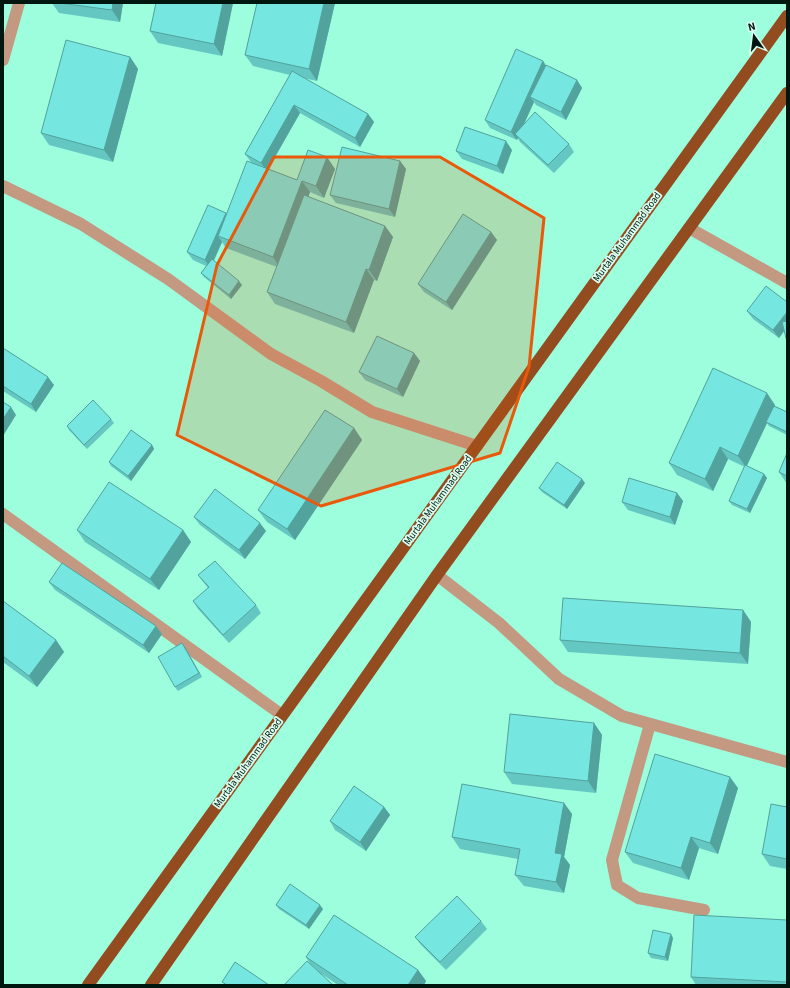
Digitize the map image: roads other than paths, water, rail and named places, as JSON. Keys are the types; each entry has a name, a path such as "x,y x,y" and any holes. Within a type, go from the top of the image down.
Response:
{"highway":[{"name":"Murtala Muhammad Road","path":"88,985 787,16"},
{"path":"151,985 437,575 787,93"}],"street":[{"path":"3,60 19,3"},
{"path":"3,186 81,224 168,279 271,354 321,381 372,412 477,446"},
{"path":"689,228 787,282"},
{"path":"3,514 282,715"},
{"path":"437,575 499,623 559,678 622,716 787,762"},
{"path":"650,724 612,860 617,885 638,898 704,910"}]}
